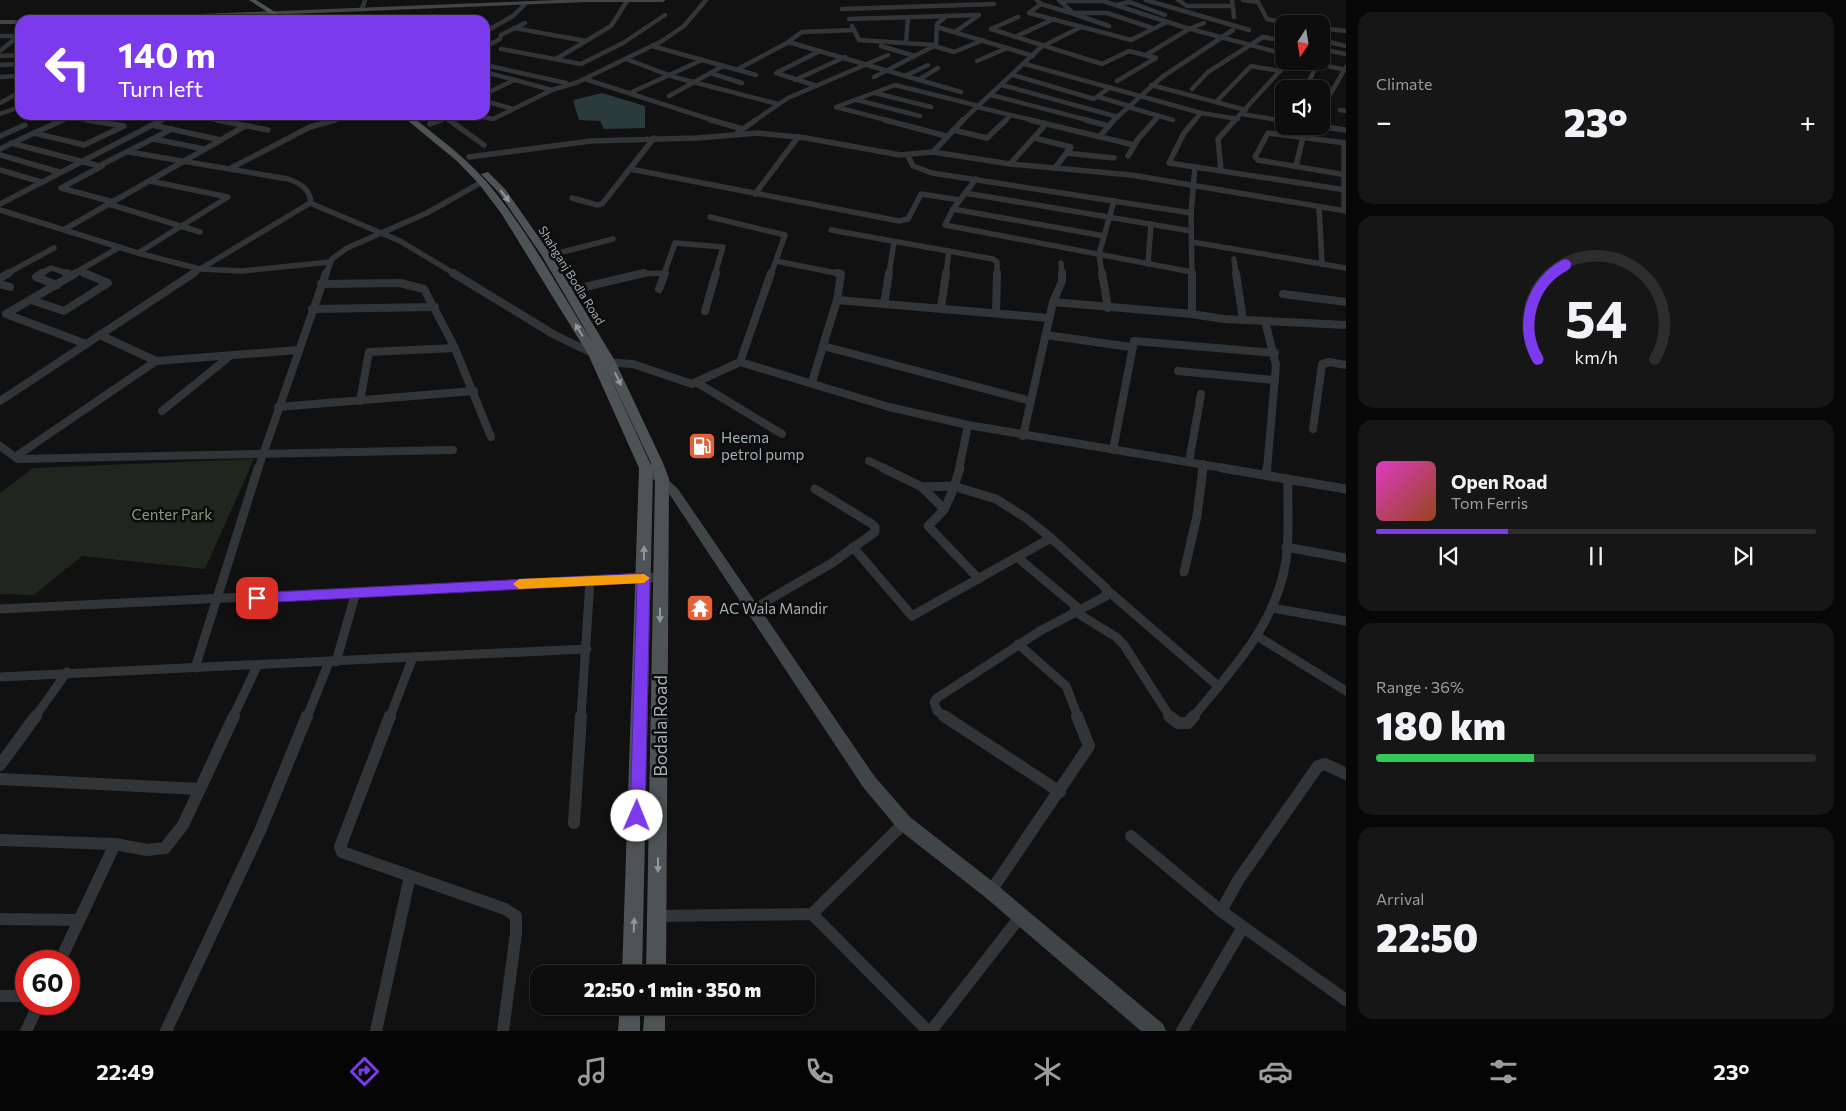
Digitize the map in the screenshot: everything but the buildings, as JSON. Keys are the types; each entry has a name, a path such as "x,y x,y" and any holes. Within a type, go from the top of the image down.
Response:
{"main road":[{"path":"252,0 276,15 598,0"},
{"path":"276,15 362,9 663,0"},
{"path":"0,22 15,22"},
{"name":"Shahganj Bodla Road","path":"411,120 453,154 482,182 528,246 601,359 646,468"},
{"name":"Shahganj Bodla Road","path":"425,120 469,157 502,191 547,256 568,291 601,359 657,463 662,479"},
{"path":"646,468 662,479 674,492 869,782 904,822 991,891 1155,1031"},
{"name":"Bodala Road","path":"632,965 646,468"},
{"name":"Bodala Road","path":"656,965 662,479"},
{"path":"629,1031 630,1015"},
{"path":"654,1031 655,1015"}],"street":[{"path":"362,9 364,0"},
{"path":"490,118 493,119 552,90 585,79 652,46 684,26 706,0"},
{"path":"935,46 937,22 954,11 948,0"},
{"path":"1037,0 1041,4 1109,26"},
{"path":"1060,1 1100,0 1189,29 1275,52"},
{"path":"1146,0 1249,30"},
{"path":"1178,0 1186,6 1232,6"},
{"path":"1232,0 1234,17"},
{"path":"1243,0 1258,2 1268,19 1275,21"},
{"path":"556,59 612,24 627,1"},
{"path":"955,32 1000,1"},
{"path":"1060,1 1073,14 1107,13 1152,28"},
{"path":"1117,5 1129,2 1165,15"},
{"path":"490,29 512,16 526,4"},
{"path":"840,7 994,4"},
{"path":"1041,4 1029,13 1131,40 1167,22"},
{"path":"840,7 849,19 859,40"},
{"path":"1142,14 1153,11"},
{"path":"501,49 581,64 623,43 666,15"},
{"path":"849,19 978,15"},
{"path":"906,43 908,17"},
{"path":"1018,17 991,29 1042,47 1102,64 1129,51 1156,58 1117,81"},
{"path":"1015,37 1054,19"},
{"path":"1101,32 1125,19"},
{"path":"490,44 525,23"},
{"path":"1146,55 1189,29 1204,23"},
{"path":"937,27 983,39 1033,56"},
{"path":"934,152 946,136 1042,47 1081,27"},
{"path":"514,28 586,41"},
{"path":"1330,29 1346,31"},
{"path":"736,70 788,42 801,32 854,30"},
{"path":"1100,136 1128,106 1172,68 1233,30"},
{"path":"829,31 915,56"},
{"path":"992,34 998,31"},
{"path":"0,36 15,35"},
{"path":"1192,89 1208,72 1249,45 1263,37 1275,39"},
{"path":"0,51 15,39"},
{"path":"859,40 935,46 954,52 983,39"},
{"path":"788,42 961,92"},
{"path":"1330,42 1346,46"},
{"path":"652,46 756,75"},
{"path":"874,78 935,46"},
{"path":"978,61 1007,48"},
{"path":"817,86 776,73 820,51"},
{"path":"1330,51 1346,54"},
{"path":"734,135 788,98 888,54"},
{"path":"0,56 15,55"},
{"path":"795,80 844,57"},
{"path":"626,59 669,75 778,104"},
{"path":"632,92 702,60"},
{"path":"0,65 15,64"},
{"path":"1025,64 1201,113 1242,114 1275,120"},
{"path":"905,76 928,65"},
{"path":"1330,65 1346,69 1330,95"},
{"path":"490,66 571,84"},
{"path":"670,96 723,66"},
{"path":"1216,102 1251,66 1280,71"},
{"path":"918,80 938,68"},
{"path":"1221,170 1218,139 1280,71"},
{"path":"710,73 742,82"},
{"path":"490,74 552,90"},
{"path":"1013,75 1092,99 1099,97 1109,88"},
{"path":"0,77 15,76"},
{"path":"585,79 632,92 704,119 743,129"},
{"path":"490,92 514,80"},
{"path":"1002,84 1118,117"},
{"path":"946,136 836,107 895,85 1045,125 1134,144"},
{"path":"1151,85 1216,102 1242,114"},
{"path":"875,93 932,107"},
{"path":"0,102 15,94"},
{"path":"991,94 1109,126"},
{"path":"908,126 944,97"},
{"path":"1099,97 1173,120"},
{"path":"857,100 920,116"},
{"path":"490,102 513,109"},
{"path":"0,114 15,108"},
{"path":"1201,113 1184,133 1169,163 1346,190"},
{"path":"953,130 987,138 1010,116"},
{"path":"1128,156 1134,144 1159,116"},
{"path":"1,147 62,120"},
{"path":"33,133 84,145 124,126 92,120"},
{"path":"0,204 161,120"},
{"path":"216,120 268,130"},
{"path":"231,168 310,127 335,120"},
{"path":"430,124 444,120"},
{"path":"449,120 484,145"},
{"path":"0,136 25,125"},
{"path":"152,125 221,140"},
{"path":"1010,164 1045,125"},
{"path":"65,229 245,126"},
{"path":"1330,128 1346,130"},
{"path":"172,129 61,188 200,232"},
{"path":"469,157 591,141 758,133 798,137 908,156 934,152 1010,164 1131,175 1345,211 1346,190 1345,143 1268,133 1255,157 1345,174"},
{"path":"755,194 798,137"},
{"path":"1296,166 1303,137"},
{"path":"572,198 601,205 654,138"},
{"path":"1034,138 1071,147 1055,168"},
{"path":"154,139 204,149"},
{"path":"11,143 102,166"},
{"path":"129,152 181,163 231,168 294,181 306,189 311,197 311,203"},
{"path":"1066,154 1114,158"},
{"path":"0,155 59,172"},
{"path":"908,156 913,166 923,171 1191,213"},
{"path":"1192,314 1191,213 1195,167"},
{"path":"630,169 903,221 908,219 921,194 960,200"},
{"path":"0,170 41,182"},
{"path":"976,179 953,209 945,225 1192,272"},
{"path":"138,253 228,197 150,180"},
{"path":"195,668 262,455 330,262 347,248 444,204 482,182"},
{"path":"965,193 1191,231"},
{"path":"1108,308 1099,254 1111,218 1114,201"},
{"path":"311,203 361,226 382,232 486,291 553,334 601,359 633,364 683,382 696,382 740,362 812,382 874,403 968,425 1023,436 1203,464 1346,489"},
{"path":"0,401 200,269 311,203"},
{"path":"1319,207 1322,264"},
{"path":"953,209 1104,236"},
{"path":"0,210 138,253 200,269 242,271 330,262"},
{"path":"710,217 785,234 740,362"},
{"path":"1148,264 1151,224"},
{"path":"831,230 989,258 997,262 996,313"},
{"path":"547,256 614,239"},
{"path":"659,290 677,242 723,247 706,312"},
{"path":"884,304 894,242"},
{"path":"1192,242 1346,268"},
{"path":"2,315 120,247"},
{"path":"0,278 54,248"},
{"path":"941,308 950,251"},
{"path":"1234,259 1243,320"},
{"path":"776,260 841,273 837,300 812,382"},
{"path":"1023,436 1053,302 1062,281 1061,263"},
{"path":"31,300 64,311 108,283 76,273 51,268 36,277 57,285"},
{"path":"0,269 11,272"},
{"path":"568,291 645,273 664,273"},
{"path":"0,284 10,287"},
{"path":"321,284 411,284 424,289 455,348 491,437"},
{"path":"1283,294 1346,302"},
{"path":"837,300 1050,318"},
{"path":"1053,302 1243,320 1346,325"},
{"path":"312,309 435,307"},
{"path":"2,315 86,344"},
{"path":"1265,321 1275,353 1275,380 1266,475"},
{"path":"1046,335 1131,348"},
{"path":"100,336 156,361 298,350"},
{"path":"1112,450 1131,348 1134,341 1140,340 1275,353"},
{"path":"824,346 1031,401"},
{"path":"360,401 369,352 455,348"},
{"path":"162,411 230,355"},
{"path":"15,457 156,361"},
{"path":"1313,429 1322,364 1330,362 1346,365"},
{"path":"1178,371 1275,380"},
{"path":"696,382 782,434"},
{"path":"278,407 474,391"},
{"path":"1189,462 1201,394"},
{"path":"968,425 953,486 944,509 929,521 928,529 979,579"},
{"path":"0,446 18,459 454,450"},
{"path":"870,461 922,487 944,509"},
{"path":"1184,572 1197,516 1203,464"},
{"path":"1017,557 1076,610 1116,637 1124,645 1172,720 1188,723 1258,636 1272,608 1286,560 1288,479"},
{"path":"922,487 953,486 996,499 1026,518 1085,567 1107,590 1218,686"},
{"path":"753,609 832,563 873,535 875,527 816,489"},
{"path":"853,547 912,616 1051,538"},
{"path":"1286,547 1346,558"},
{"path":"0,609 217,600 661,577"},
{"path":"574,823 590,581"},
{"path":"1060,792 934,707 937,698 1018,644 1076,610 1106,596 1107,590"},
{"path":"166,1031 260,831 332,662 356,592"},
{"path":"1272,608 1346,621"},
{"path":"1258,636 1346,691"},
{"path":"991,891 1060,792 1089,746 1066,686 1018,644"},
{"path":"0,677 67,672 257,666 587,649"},
{"path":"413,657 340,850 505,909 516,916 516,933 503,1031"},
{"path":"0,840 115,844 159,850 167,847 176,838 257,666"},
{"path":"0,765 67,672"},
{"path":"1221,911 1239,879 1313,776 1318,766 1324,764 1346,774"},
{"path":"0,779 200,789"},
{"path":"658,916 812,914 904,822"},
{"path":"1131,836 1221,911 1346,1000"},
{"path":"65,950 115,844"},
{"path":"376,1031 410,876"},
{"path":"812,914 929,1031 1020,917"},
{"path":"0,920 79,920"},
{"path":"1182,1031 1242,927"},
{"path":"0,996 15,996"},
{"path":"26,1031 34,1015"}],"green space":[{"name":"Center Park","path":"254,459 205,569 82,556 34,595 0,594 0,493 33,468"}],"shaded area":[{"path":"602,93 645,106 645,128 604,129 600,121 579,120 573,100"}],"slow traffic":[{"path":"519,584 644,578"}],"place":[{"name":"Heema petrol pump","path":"702,446"},
{"name":"AC Wala Mandir","path":"700,608"}],"route":[{"path":"257,598 644,578 637,816"}]}
